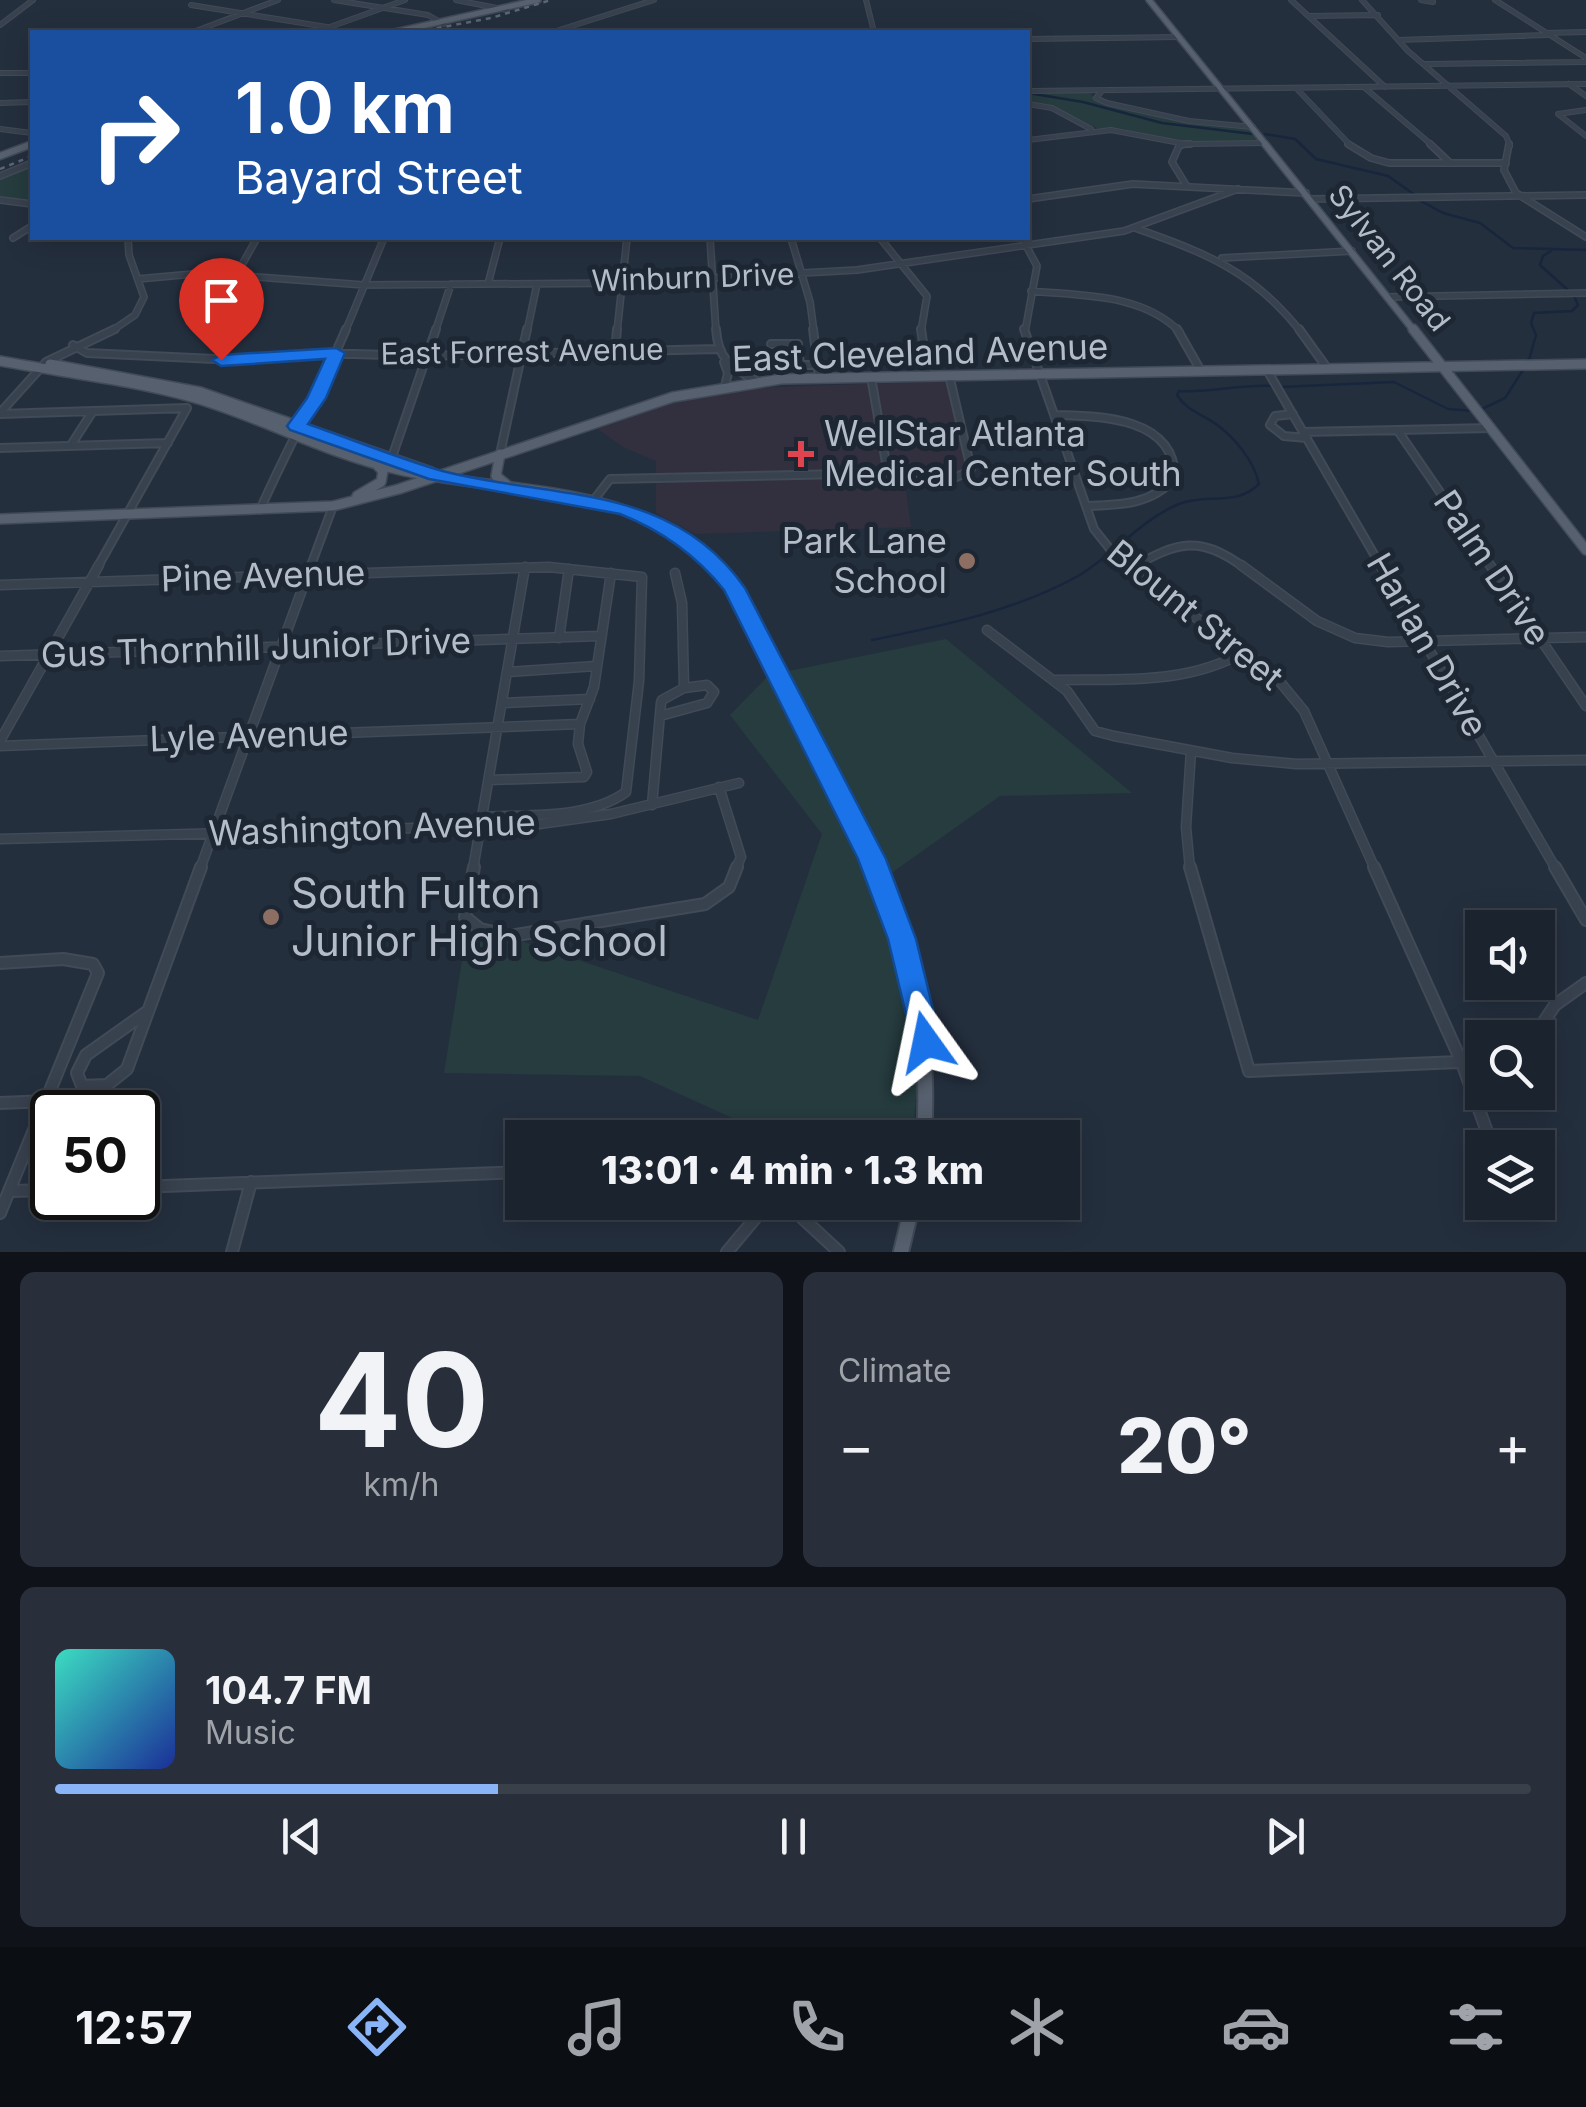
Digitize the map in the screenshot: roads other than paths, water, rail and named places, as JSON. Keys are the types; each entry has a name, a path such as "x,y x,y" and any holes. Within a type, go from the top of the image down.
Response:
{"main road":[{"path":"407,30 538,0"},
{"name":"Sylvan Road","path":"1148,0 1253,126 1586,550"},
{"path":"0,156 30,145"},
{"path":"0,358 175,393 436,475"},
{"name":"East Cleveland Avenue","path":"0,520 334,506 674,398 758,382 819,377 1586,364"},
{"path":"295,431 373,463 593,501 656,521 708,556 734,588 886,891 902,939 926,1042 925,1120"},
{"path":"500,454 496,476 508,486"},
{"path":"334,506 381,482 383,471 373,463"},
{"path":"901,1252 908,1220"}],"street":[{"path":"2,22 33,0"},
{"path":"198,30 278,0"},
{"path":"334,0 428,15 444,24"},
{"path":"325,30 405,0"},
{"path":"456,0 507,10"},
{"path":"560,30 654,0"},
{"path":"866,0 874,30"},
{"path":"1291,0 1384,87"},
{"path":"1362,0 1398,40 1506,136 1511,149 1505,178 1520,196 1586,237"},
{"path":"1420,0 1433,2 1430,0"},
{"path":"1495,0 1586,60"},
{"path":"190,5 334,28"},
{"path":"1308,16 1378,15"},
{"path":"1398,40 1586,32"},
{"path":"1030,39 1178,37"},
{"path":"1424,64 1586,60"},
{"path":"0,73 30,73"},
{"path":"1569,84 1586,96"},
{"path":"1031,92 1586,84"},
{"path":"1365,88 1390,105 1450,162"},
{"path":"1297,89 1354,150 1372,159 1402,163 1506,163"},
{"path":"1102,91 1097,100 1125,108 1189,122 1253,126"},
{"path":"0,104 30,102"},
{"path":"1030,104 1058,110 1095,131"},
{"path":"1586,110 1558,113 1586,136"},
{"path":"0,129 30,133"},
{"path":"1030,140 1126,131 1185,144 1266,143"},
{"path":"1185,144 1179,146 1172,162 1187,186"},
{"path":"0,176 30,164"},
{"path":"1030,199 1125,184 1308,196 1586,195"},
{"name":"Winburn Drive","path":"138,279 192,273 364,285 537,284 803,274 903,264 1024,241 1135,228 1238,189"},
{"path":"1227,195 1284,192"},
{"path":"0,200 30,204"},
{"path":"13,238 30,227"},
{"path":"1135,228 1218,258 1277,299 1327,368"},
{"path":"0,414 41,365 56,354 116,328 136,313 144,298 126,250 128,240"},
{"path":"221,360 238,322 239,276 256,240"},
{"path":"260,510 295,431 316,398 383,240"},
{"path":"488,284 499,240"},
{"path":"615,352 627,240"},
{"path":"710,240 717,350 728,373 725,386"},
{"path":"793,240 803,274 819,377"},
{"path":"882,240 927,296 920,336 928,376"},
{"name":"Blount Street","path":"1024,241 1037,266 1023,328 1100,540 1128,570 1246,651 1292,693 1329,765 1462,1063 1486,1130"},
{"path":"1218,258 1352,251"},
{"path":"391,460 451,284"},
{"path":"500,454 537,284"},
{"path":"1031,291 1151,312 1180,332 1202,371"},
{"path":"1388,296 1586,293"},
{"path":"771,344 798,344 800,366"},
{"name":"East Forrest Avenue","path":"73,346 88,353"},
{"name":"East Forrest Avenue","path":"56,354 221,360 336,353 428,356 717,350"},
{"path":"724,362 758,382"},
{"path":"771,368 818,365"},
{"name":"Harlan Drive","path":"1268,370 1586,920"},
{"path":"593,501 610,478 890,473 909,479 958,478 971,469 949,375"},
{"path":"871,377 890,473"},
{"path":"0,414 187,408 0,740"},
{"path":"70,446 93,411"},
{"path":"1293,414 1275,416 1270,425 1284,436 1491,428"},
{"path":"1056,415 1096,416 1130,423 1159,438 1175,458 1176,478 1158,495 1130,504 1086,506"},
{"name":"Palm Drive","path":"1398,430 1586,706"},
{"path":"0,448 168,443"},
{"path":"148,1011 86,1055 77,1073 82,1086 104,1087 127,1070 334,506"},
{"path":"1128,570 1170,546 1204,545 1226,554 1335,631 1374,642 1586,637"},
{"path":"525,567 464,917 480,929 510,936 690,909 718,897 729,888 740,868 739,843 719,787"},
{"name":"Pine Avenue","path":"0,585 525,567 611,573"},
{"path":"559,638 569,568"},
{"path":"481,822 577,810 615,801 626,792 639,681 644,582 636,575 611,573 590,699 580,724 578,744 587,772 578,779 488,780"},
{"path":"675,573 682,603 684,688"},
{"path":"986,630 1054,680 1078,704 1095,731 1263,762 1329,765 1586,760"},
{"name":"Gus Thornhill Junior Drive","path":"0,656 600,636"},
{"path":"1054,680 1187,675 1220,666 1246,651"},
{"path":"507,672 596,666"},
{"path":"652,804 660,716 665,696 703,684 711,687 714,696 699,706 660,716"},
{"path":"502,702 590,699"},
{"name":"Lyle Avenue","path":"0,740 580,724"},
{"path":"1191,750 1186,827 1190,871 1249,1071 1465,1063"},
{"name":"Washington Avenue","path":"0,839 570,821 739,783"},
{"path":"0,963 80,960 93,963 98,970 98,980 53,1090"},
{"path":"1544,1020 1566,992 1586,983"},
{"path":"0,1103 30,1102"},
{"path":"0,1214 30,1144"},
{"path":"160,1185 505,1173"},
{"path":"232,1252 251,1182"},
{"path":"10,1192 30,1191"},
{"path":"727,1252 755,1220"},
{"path":"804,1220 838,1252"}],"waterway":[{"path":"1030,93 1083,102 1162,123 1253,134"},
{"path":"1265,134 1295,139 1316,159 1388,176 1415,195"},
{"path":"1421,201 1443,213 1480,223 1513,248 1586,250"},
{"path":"1551,251 1543,256 1540,265 1569,291"},
{"path":"1529,360 1536,335 1531,323 1534,313 1572,311 1578,305 1574,296"},
{"path":"1482,409 1505,398 1525,367"},
{"path":"1280,387 1394,382 1448,409 1474,411"},
{"path":"872,640 951,623 1029,599 1091,568 1139,528 1179,504 1231,498 1250,491 1259,484 1243,451 1223,430 1190,409 1177,395 1179,391 1272,386"}],"railway":[{"path":"428,30 491,18 551,0"},
{"path":"0,169 30,157"}],"place":[{"name":"WellStar Atlanta Medical Center South","path":"801,454"},
{"name":"Park Lane School","path":"967,561"},
{"name":"South Fulton Junior High School","path":"271,917"}]}
